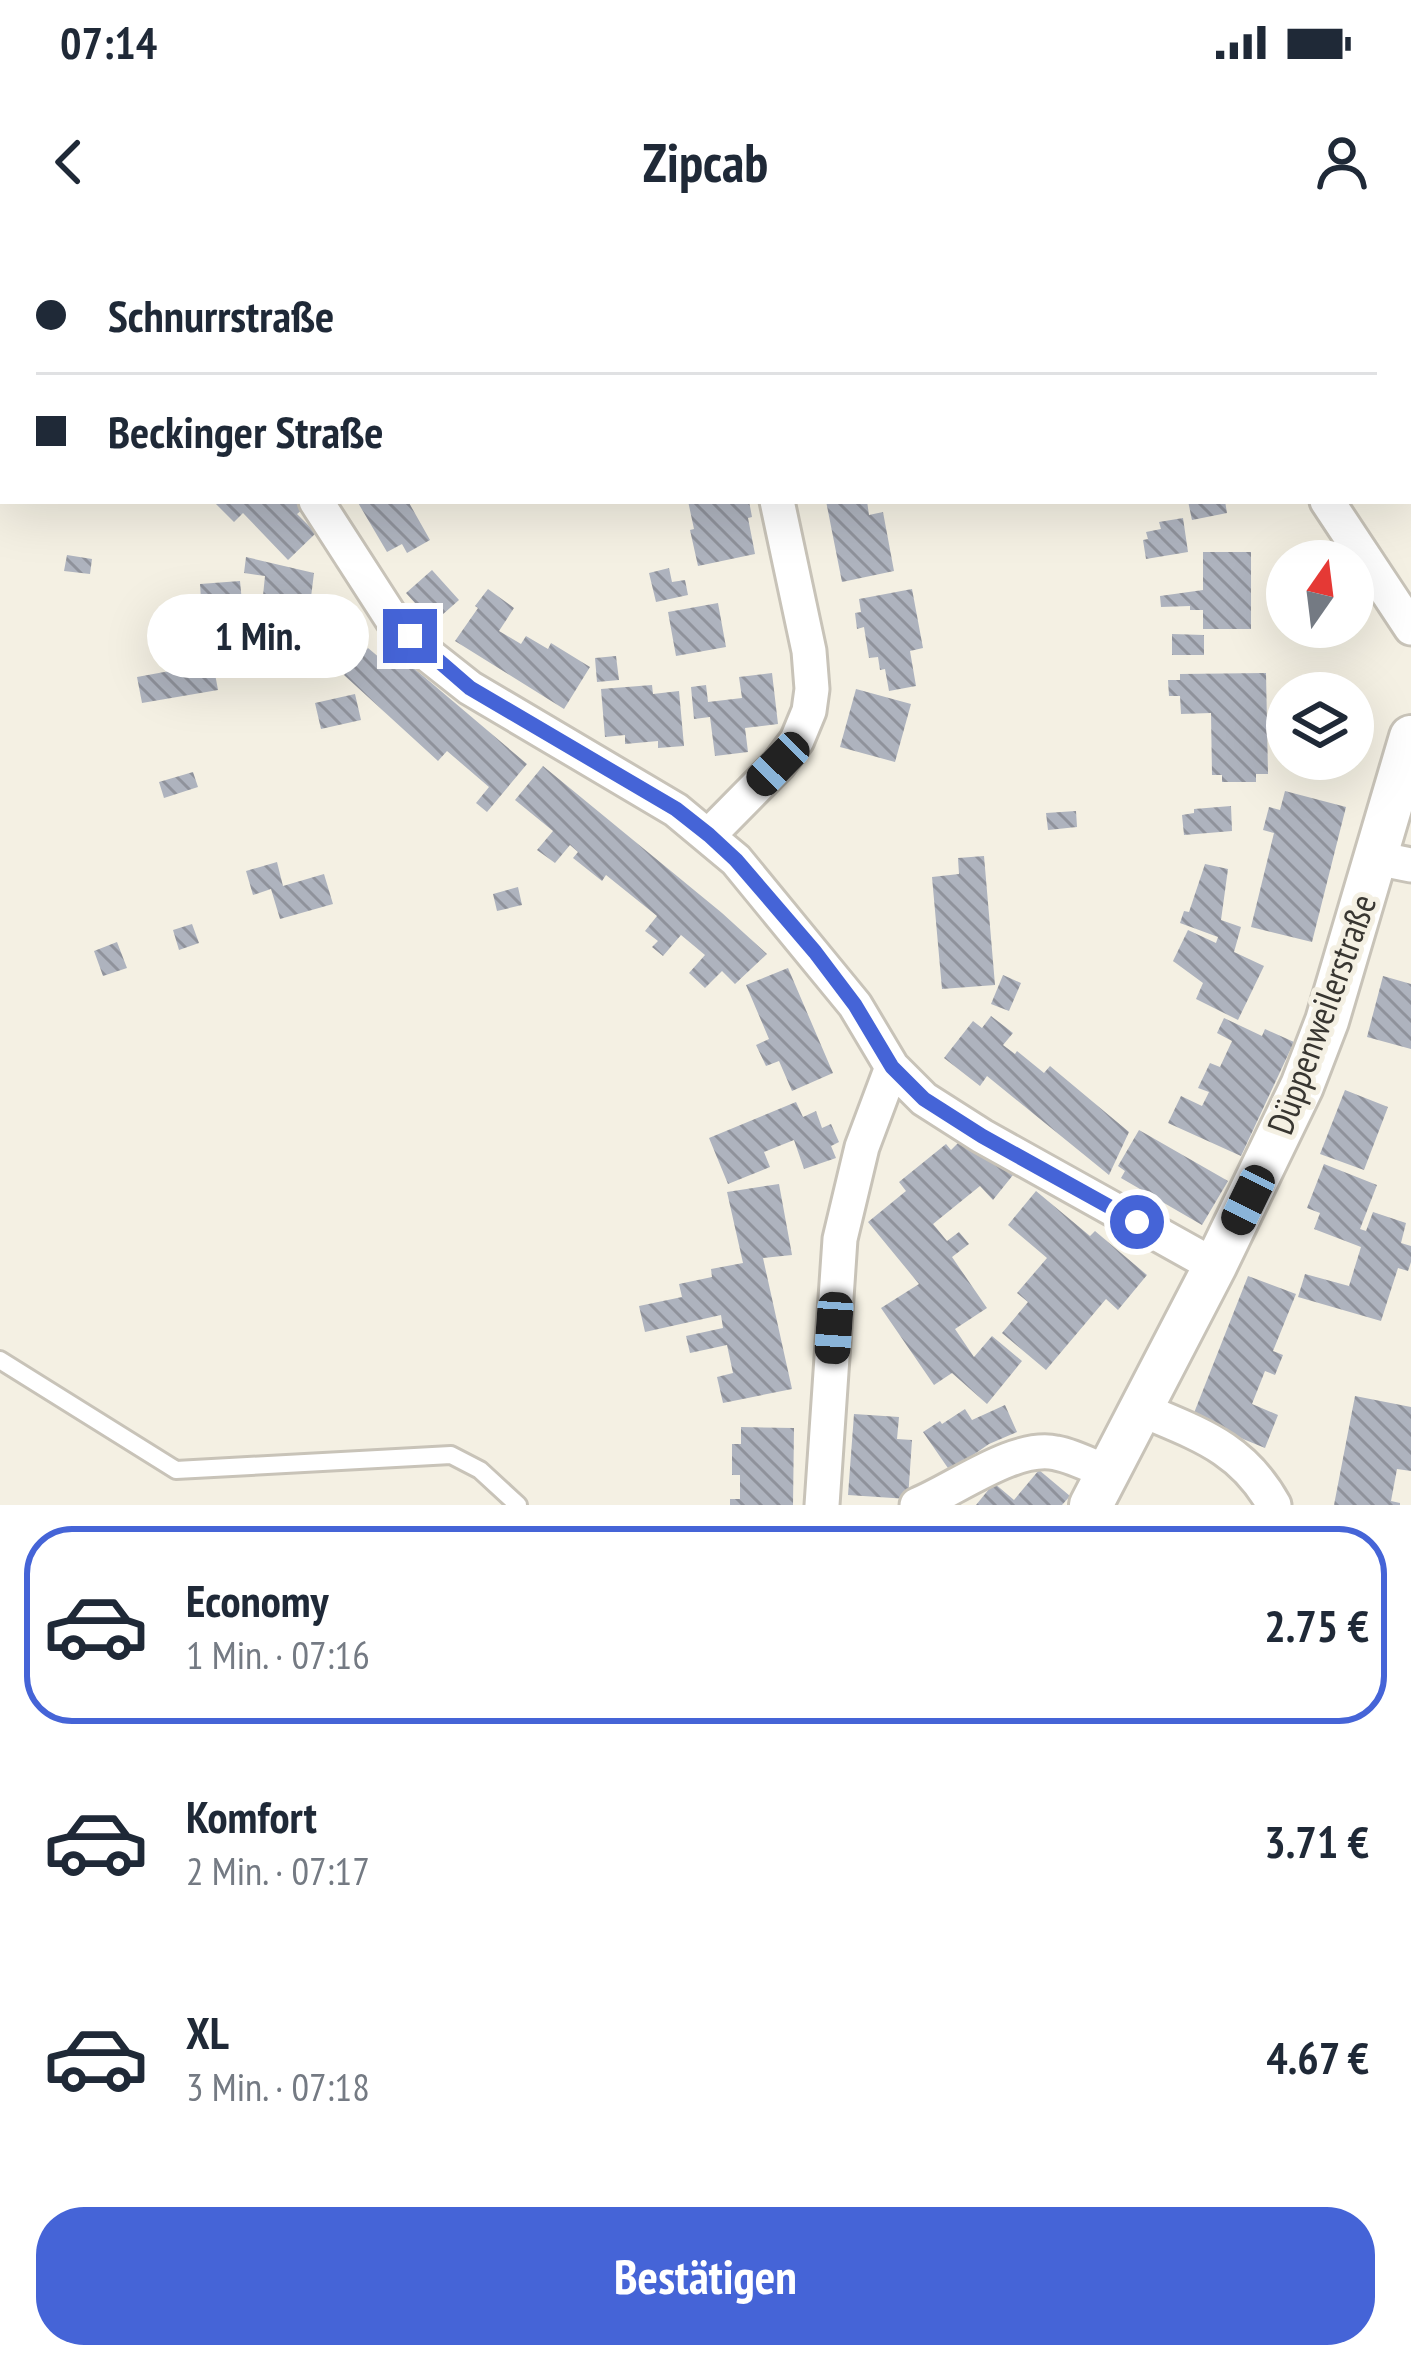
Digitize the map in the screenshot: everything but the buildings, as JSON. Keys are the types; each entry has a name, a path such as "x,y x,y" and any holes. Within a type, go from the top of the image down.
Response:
{"street":[{"path":"318,504 392,619 427,654 470,688 676,809 736,860 855,1005 892,1067 924,1099 1215,1265"},
{"path":"709,835 778,764 797,740 809,711 809,651 778,504"},
{"path":"1329,504 1411,628"},
{"name":"Düppenweilerstraße","path":"917,1505 1013,1456 1037,1451 1058,1453 1099,1489 1302,1085 1393,861 1411,736"},
{"path":"822,1505 840,1239 862,1147 892,1067"},
{"path":"1140,1409 1213,1440 1250,1469 1274,1505"}],"lane":[{"path":"0,1360 176,1470 451,1455 480,1470 518,1505"}],"route":[{"path":"410,636 470,688 676,809 709,835 815,952 855,1005 892,1067 924,1099 1137,1222"}]}
